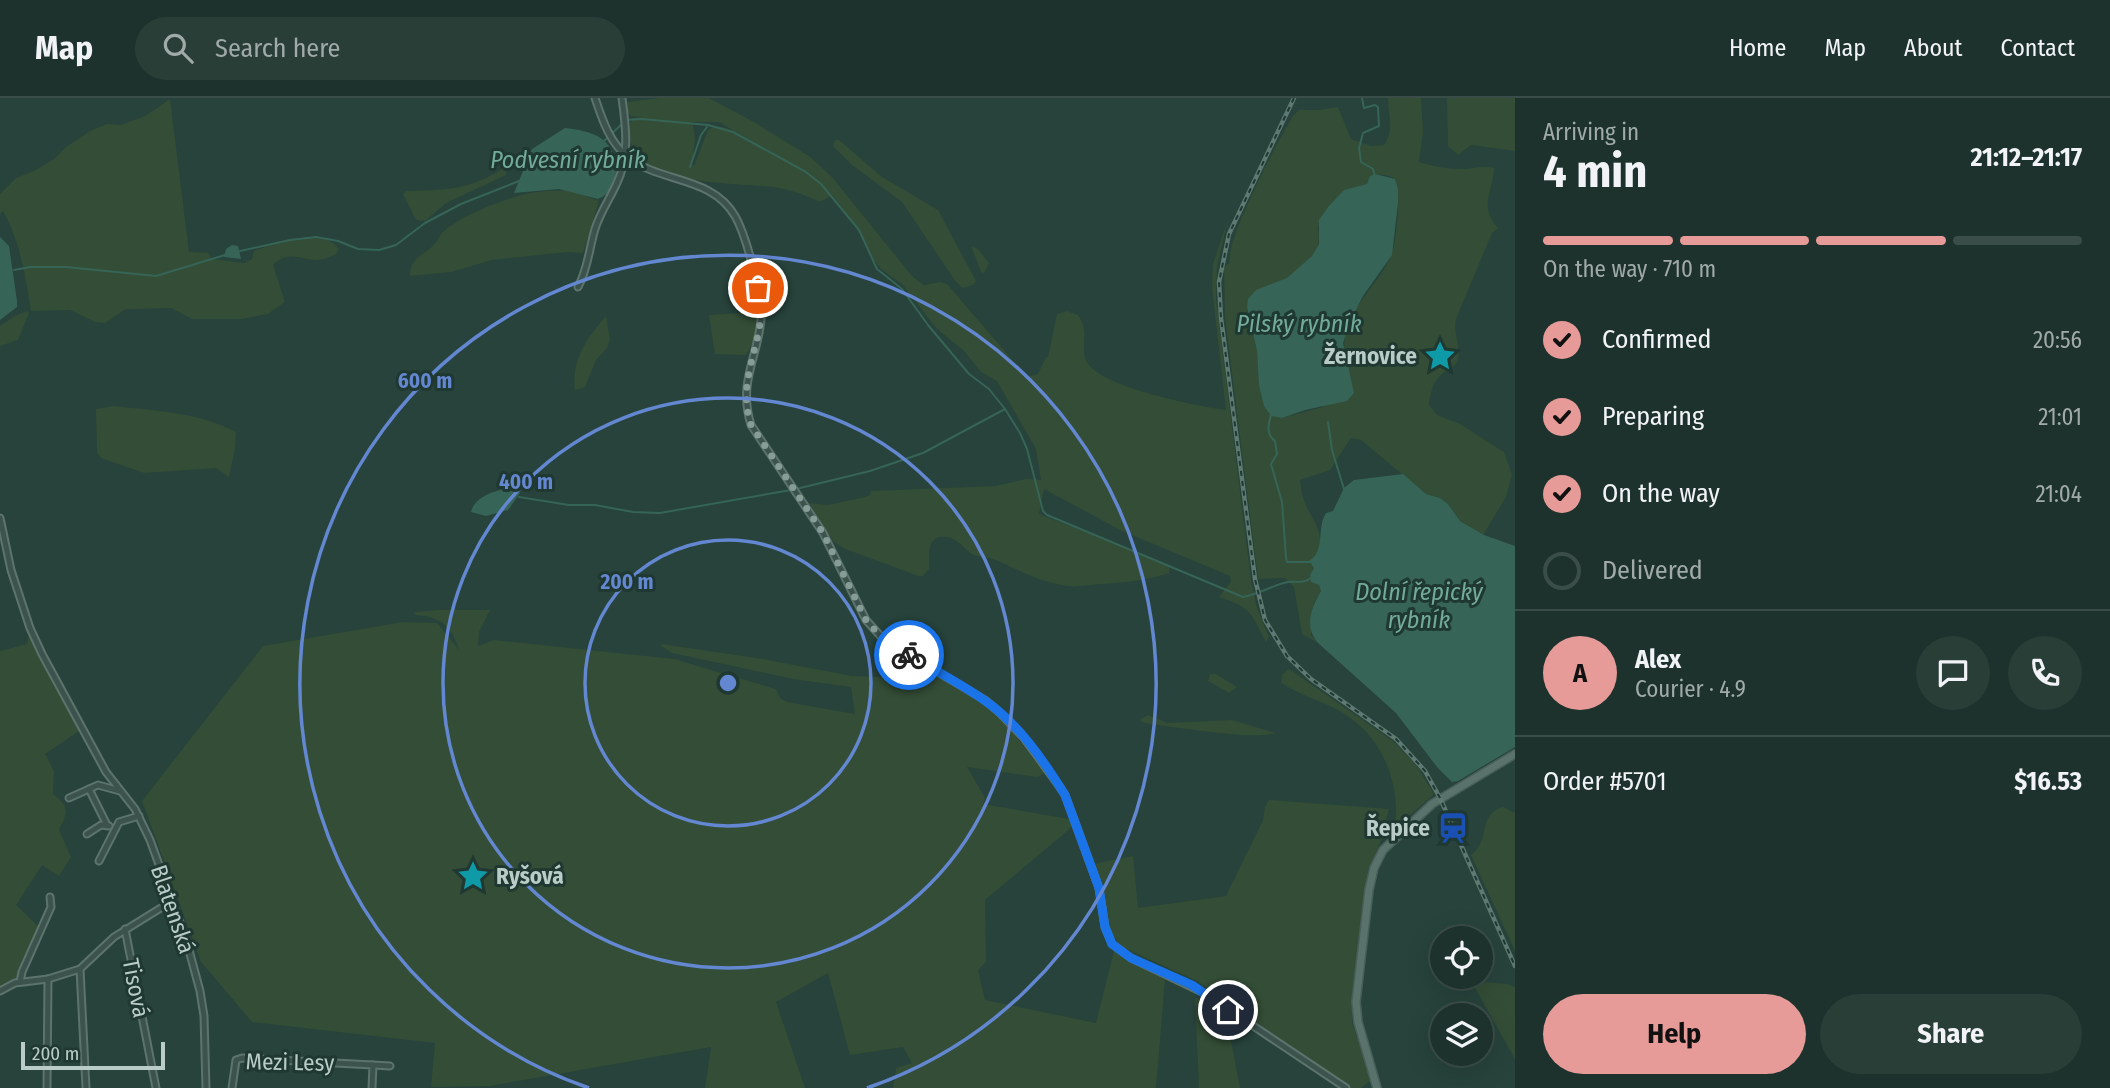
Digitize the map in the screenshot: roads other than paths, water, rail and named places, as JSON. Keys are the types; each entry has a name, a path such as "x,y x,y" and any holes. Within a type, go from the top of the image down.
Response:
{"main road":[{"path":"1377,1088 1356,1013 1371,877 1383,850 1430,806 1515,754"}],"street":[{"path":"595,98 602,120 624,154 642,167 703,188 717,196 734,215 740,227 761,303 761,322 745,389 747,412 757,436 823,533 866,620 884,640 985,700 1024,738 1065,795 1099,888 1105,927 1112,944 1131,958 1192,985 1346,1088"},
{"path":"578,287 585,274 596,225 617,183 624,154 627,140 622,98"},
{"name":"Blatenská","path":"0,518 11,570 30,628 106,772 139,816 186,939 202,1004 206,1088"},
{"path":"69,798 98,785 120,791"},
{"path":"89,789 107,825"},
{"path":"99,861 122,820 139,816"},
{"path":"87,834 101,825 115,829"},
{"path":"20,982 51,907 50,897"},
{"path":"0,991 20,982 48,979 80,969 125,929 172,901"},
{"name":"Tisová","path":"125,929 156,1088"},
{"path":"80,969 86,1088"},
{"path":"47,1088 48,979"},
{"name":"Mezi Lesy","path":"232,1088 234,1064 239,1058 390,1066"},
{"path":"372,1088 373,1065"}],"water":[{"name":"Podvesní rybník","path":"565,128 594,134 608,145 616,170 612,188 598,199 559,189 514,193 532,149"},
{"name":"Pilský rybník","path":"1375,174 1395,179 1398,203 1392,255 1363,296 1343,343 1354,393 1347,401 1282,418 1271,416 1264,406 1259,385 1257,351 1247,307 1248,299 1256,290 1287,278 1312,256 1319,244 1319,220 1328,207 1344,190 1367,184 1370,176"},
{"path":"0,237 9,246 17,307 0,320"},
{"path":"232,245 238,246 241,259 224,257 226,249"},
{"name":"Dolní řepický rybník","path":"1403,474 1426,494 1440,498 1448,504 1460,521 1484,535 1515,546 1515,747 1458,781 1452,782 1437,767 1396,713 1318,643 1311,631 1310,617 1321,591 1319,585 1311,582 1310,575 1314,568 1309,561 1317,551 1326,513 1333,511 1344,488 1354,480"},
{"path":"504,489 517,489 520,493 508,510 486,516 471,512 479,499"}],"waterway":[{"path":"1362,98 1364,108 1375,105 1378,107 1379,126 1363,133 1359,148 1361,162 1373,169 1375,177"},
{"path":"603,142 626,120 708,125 733,132 806,172 821,184 859,230 877,269 902,289 969,374 989,389 1005,409 1027,449 1043,511 1047,515 1243,597 1282,583 1303,582 1311,578"},
{"path":"690,167 701,135 707,127"},
{"path":"240,251 316,237 338,241 358,249 379,250 396,245 425,223 461,204 519,181"},
{"path":"14,270 66,267 156,276 225,255"},
{"path":"796,489 870,471 923,453 1005,409"},
{"path":"1271,415 1268,430 1275,441 1277,454 1271,464 1282,502 1287,562 1310,562"},
{"path":"1328,422 1332,450 1344,489"},
{"path":"519,497 569,505 595,505 633,512 660,513 791,490"}],"railway":[{"path":"1294,98 1229,234 1219,282 1221,318 1255,579 1265,620 1287,656 1311,679 1396,739 1425,771 1440,798 1515,966"}],"place":[{"name":"Žernovice","path":"1440,356"},
{"name":"Řepice","path":"1453,828"},
{"name":"Ryšová","path":"473,876"}]}
